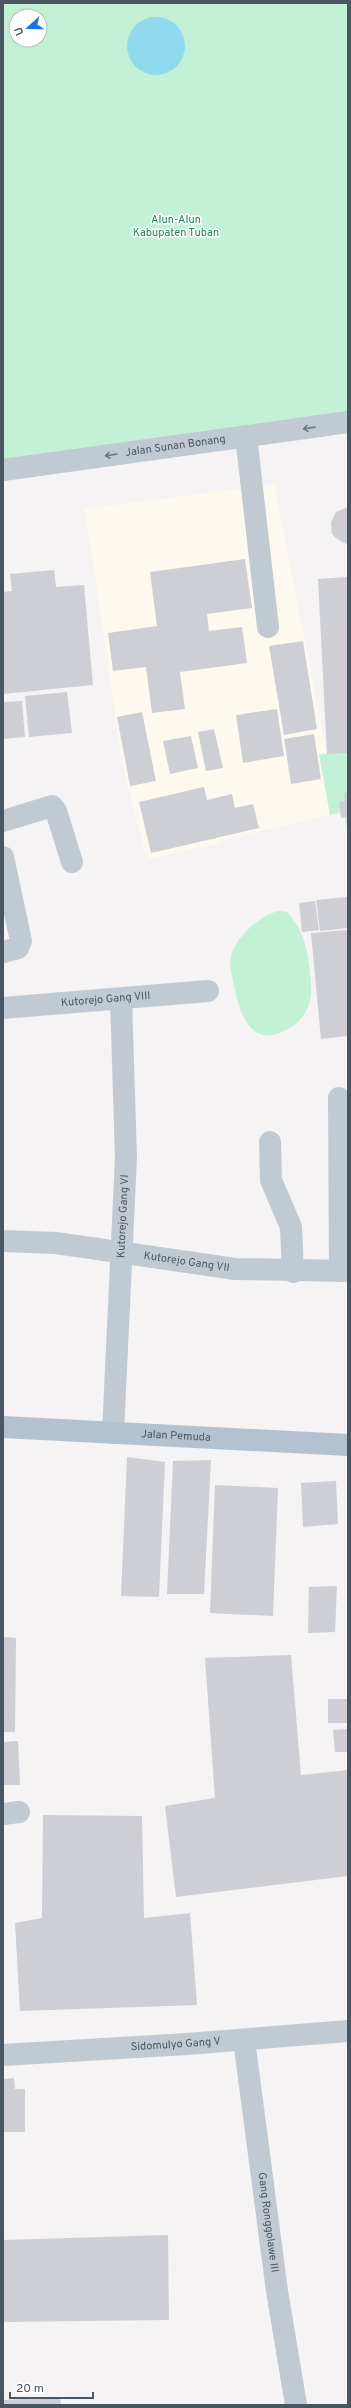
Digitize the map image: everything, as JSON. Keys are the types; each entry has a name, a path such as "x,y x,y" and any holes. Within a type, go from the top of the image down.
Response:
{"main road":[{"name":"Jalan Pemuda","path":"3,1427 348,1445"}],"street":[{"name":"Jalan Sunan Bonang","path":"3,470 348,422"},
{"path":"246,436 268,627"},
{"path":"3,821 52,806 56,811 72,862"},
{"path":"3,856 21,941 18,948 3,952"},
{"name":"Kutorejo Gang VIII","path":"3,1008 208,991"},
{"name":"Kutorejo Gang VI","path":"113,1433 126,1157 121,999"},
{"path":"340,1098 344,1271"},
{"path":"270,1142 271,1180 291,1227 293,1272"},
{"name":"Kutorejo Gang VII","path":"3,1241 56,1243 235,1269 293,1272 344,1271"},
{"name":"Sidomulyo Gang V","path":"3,2055 244,2040 348,2031"},
{"name":"Gang Ronggolawe III","path":"244,2040 277,2291 296,2405"}],"shaded area":[{"path":"274,484 327,754 319,754 330,815 226,839 218,844 147,859 123,767 85,509"}],"green space":[{"name":"Alun-Alun Kabupaten Tuban","path":"3,3 348,3 348,414 3,462"},
{"path":"348,753 348,834 344,812 330,815 319,754"},
{"path":"279,911 287,912 298,928 302,937 308,955 311,997 308,1007 299,1021 281,1033 269,1036 260,1034 252,1029 246,1021 237,999 230,959 233,949 250,928 264,917"}],"water":[{"path":"156,17 172,22 180,30 185,46 180,62 172,70 156,75 140,70 132,62 127,46 132,30 140,22"}],"building":[{"path":"348,507 348,544 346,544 332,534 331,522 336,512"},
{"path":"245,559 252,608 207,614 209,631 242,627 247,663 180,672 185,709 152,713 146,667 113,671 108,633 157,626 150,572"},
{"path":"54,570 56,587 84,585 93,685 3,694 3,592 12,591 10,574"},
{"path":"348,577 348,753 327,754 318,579"},
{"path":"303,641 317,729 284,735 269,646"},
{"path":"67,692 72,733 29,737 25,696"},
{"path":"22,701 25,737 3,739 3,702"},
{"path":"277,709 284,756 243,763 236,715"},
{"path":"142,712 156,781 130,786 117,717"},
{"path":"214,729 223,768 206,771 198,732"},
{"path":"314,734 321,779 291,784 284,739"},
{"path":"191,736 198,768 170,774 163,741"},
{"path":"204,787 207,800 232,794 235,808 253,804 259,828 151,853 139,802"},
{"path":"348,792 348,817 341,818 339,802 345,801 344,793"},
{"path":"348,897 348,928 320,931 316,900"},
{"path":"315,901 319,930 302,932 299,903"},
{"path":"348,930 348,1036 321,1039 311,933"},
{"path":"127,1457 165,1462 159,1597 121,1596"},
{"path":"211,1460 204,1594 167,1594 173,1461"},
{"path":"336,1481 338,1524 303,1527 301,1483"},
{"path":"215,1485 278,1488 273,1616 210,1613"},
{"path":"337,1586 335,1632 308,1633 309,1587"},
{"path":"3,1637 16,1638 15,1732 3,1732"},
{"path":"291,1655 301,1775 348,1770 348,1876 176,1897 165,1806 215,1798 205,1658"},
{"path":"328,1699 348,1699 348,1723 328,1723"},
{"path":"348,1729 348,1752 335,1752 333,1730"},
{"path":"18,1741 20,1785 3,1785 3,1742"},
{"path":"43,1815 142,1816 144,1918 190,1913 197,2005 20,2011 15,1923 42,1918"},
{"path":"14,2078 15,2089 25,2089 25,2132 3,2132 3,2079"},
{"path":"168,2235 169,2320 3,2322 3,2240"},
{"path":"60,2397 61,2405 3,2405 3,2400"}]}
